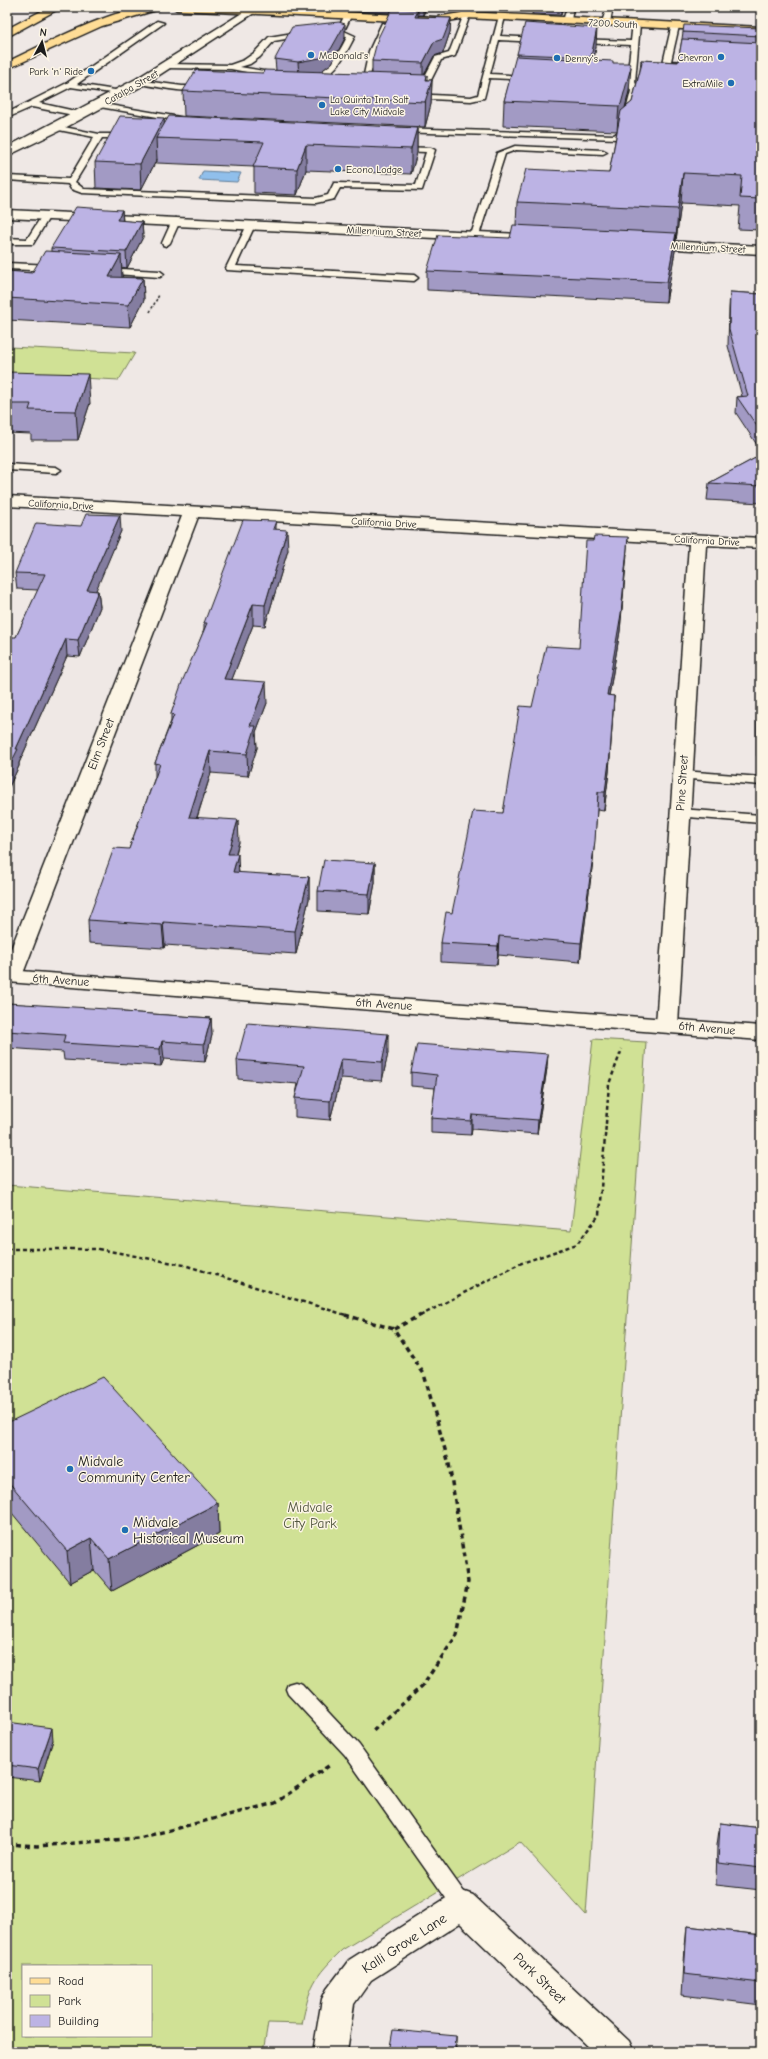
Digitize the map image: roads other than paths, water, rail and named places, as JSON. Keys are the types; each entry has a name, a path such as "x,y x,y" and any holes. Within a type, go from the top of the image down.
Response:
{"main road":[{"path":"7,34 57,7"},
{"path":"7,66 101,22 128,12 156,7"},
{"name":"7200 South","path":"177,7 437,20 467,11"},
{"name":"7200 South","path":"429,8 467,11 501,17 761,30"}],"street":[{"name":"Catalpa Street","path":"7,152 100,105 140,82 250,11"},
{"name":"Millennium Street","path":"7,214 555,239"},
{"name":"Millennium Street","path":"634,243 761,250"},
{"name":"California Drive","path":"7,501 761,543"},
{"name":"Elm Street","path":"9,976 192,511"},
{"name":"Pine Street","path":"667,1025 698,540"},
{"name":"6th Avenue","path":"9,976 761,1033"},
{"name":"Kalli Grove Lane","path":"330,2052 338,1999 360,1970 462,1904"},
{"name":"Park Street","path":"462,1904 617,2052"}],"lane":[{"path":"567,21 570,7"},
{"path":"606,22 610,7"},
{"path":"405,80 427,80 430,78 438,59 452,54 467,11"},
{"path":"340,32 347,16"},
{"path":"408,96 477,98 481,96 501,17"},
{"path":"388,18 373,51 366,77 389,80"},
{"path":"7,116 70,85 160,23"},
{"path":"386,129 616,138 625,132 635,91 630,82 636,62 634,43 636,24"},
{"path":"675,26 674,46 664,66 691,64"},
{"path":"231,67 247,62 257,55 272,39 300,34 340,32 351,36 335,65 323,75 302,78"},
{"path":"496,38 550,40"},
{"path":"573,41 634,43"},
{"path":"247,62 281,68"},
{"path":"306,70 335,65"},
{"path":"167,66 231,67 284,77"},
{"path":"486,76 539,78"},
{"path":"600,81 630,82"},
{"path":"140,82 182,88 210,88"},
{"path":"70,85 120,93"},
{"path":"31,104 81,115"},
{"path":"100,105 192,120"},
{"path":"57,127 99,136 138,136"},
{"path":"71,182 99,136"},
{"path":"71,182 74,187 82,191 316,201 331,197 337,185 419,188 431,150 392,148"},
{"path":"475,235 501,153 520,148 602,152"},
{"path":"7,178 71,182"},
{"path":"7,241 30,242 46,216"},
{"path":"166,243 176,221"},
{"path":"251,225 230,268 414,278"},
{"path":"7,266 60,269"},
{"path":"91,270 160,274"},
{"path":"7,467 56,470"},
{"path":"683,775 761,781"},
{"path":"680,813 761,819"},
{"path":"295,1689 352,1750 462,1904"}],"water":[{"path":"203,171 241,173 237,182 199,180"}],"place":[{"name":"McDonald's","path":"311,55"},
{"name":"Chevron","path":"721,57"},
{"name":"Denny's","path":"557,58"},
{"name":"Park 'n' Ride","path":"91,71"},
{"name":"ExtraMile","path":"731,83"},
{"name":"La Quinta Inn Salt Lake City Midvale","path":"322,105"},
{"name":"Econo Lodge","path":"338,169"},
{"name":"Midvale Community Center","path":"70,1469"},
{"name":"Midvale Historical Museum","path":"125,1530"}],"park label":[{"name":"Midvale City Park","path":"310,1516"}]}
